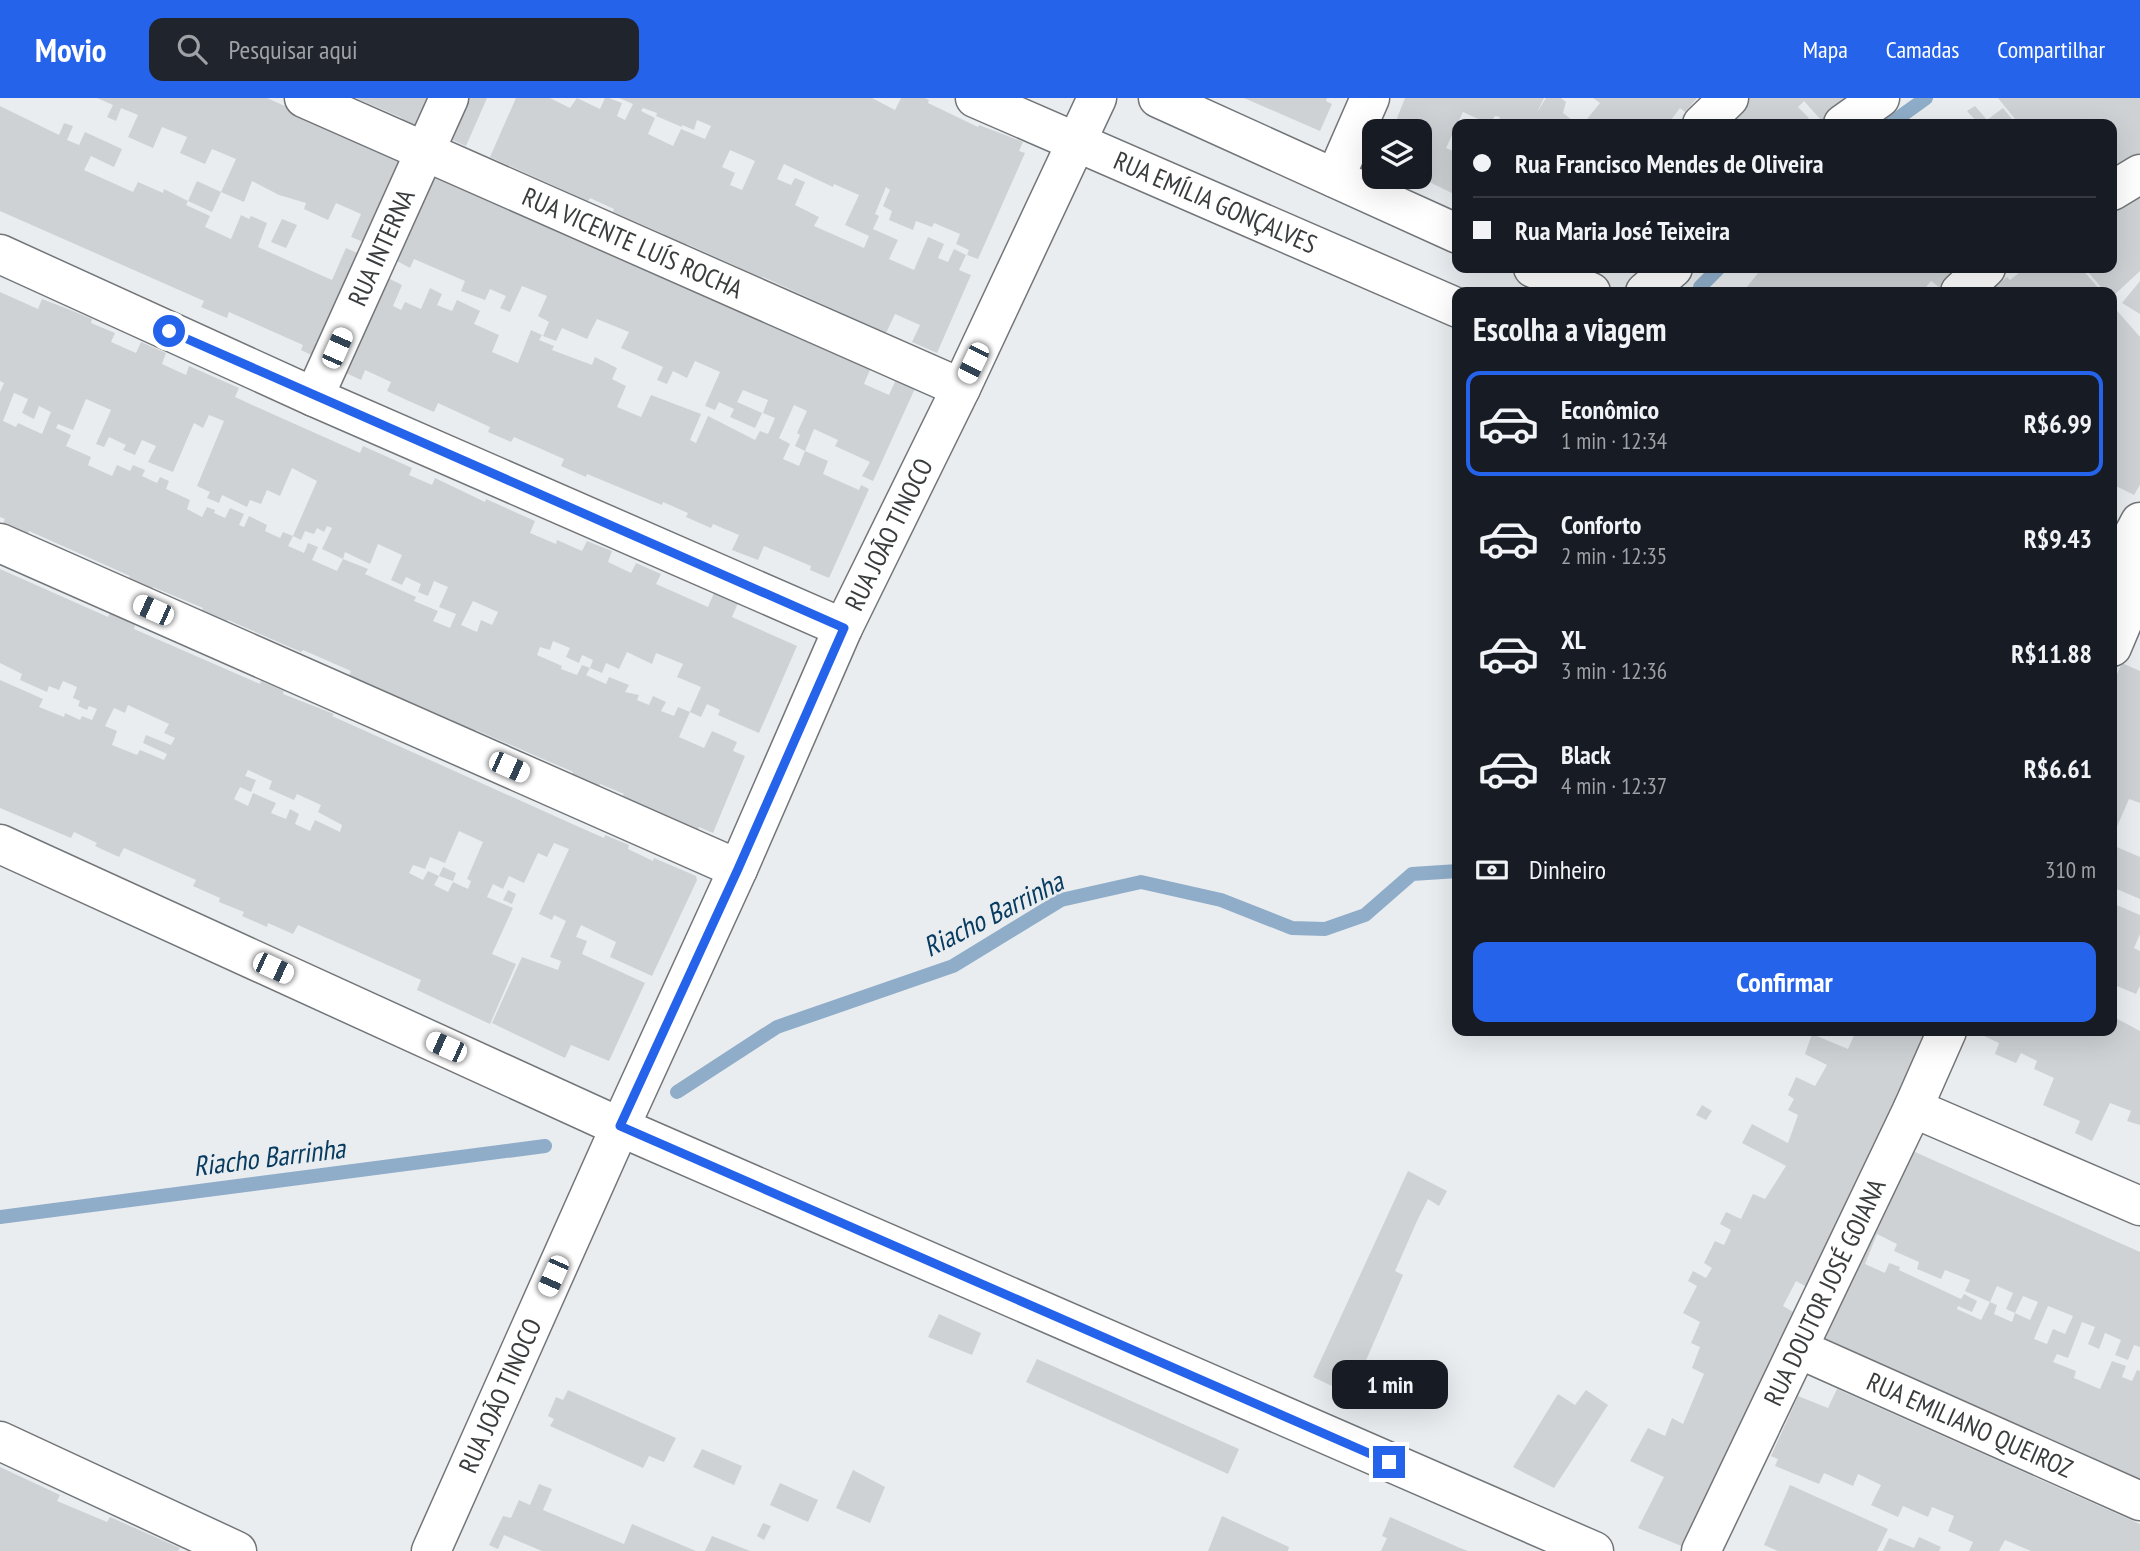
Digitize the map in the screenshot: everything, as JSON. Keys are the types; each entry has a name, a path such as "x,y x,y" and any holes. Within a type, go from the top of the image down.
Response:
{"street":[{"name":"RUA VICENTE LUÍS ROCHA","path":"304,98 961,388"},
{"name":"RUA INTERNA","path":"314,397 449,98"},
{"name":"RUA EMÍLIA GONÇALVES","path":"975,98 1452,305"},
{"name":"RUA JOÃO TINOCO","path":"431,1551 844,628 961,388 1097,98"},
{"path":"1158,98 1452,231"},
{"path":"1335,178 1370,98"},
{"path":"1707,119 1729,98"},
{"path":"1850,119 1880,98"},
{"path":"2117,188 2140,174"},
{"path":"0,254 314,397 844,628"},
{"path":"1551,273 1581,287"},
{"path":"1651,287 1667,273"},
{"path":"1965,287 1981,273"},
{"path":"2117,633 2128,601 2131,530"},
{"path":"0,543 738,869"},
{"path":"0,844 620,1126 1594,1551"},
{"name":"RUA DOUTOR JOSÉ GOIANA","path":"1701,1551 1800,1349 1945,1036"},
{"path":"1913,1108 2140,1206"},
{"name":"RUA EMILIANO QUEIROZ","path":"1800,1349 2140,1501"},
{"path":"0,1441 188,1541 237,1551"}],"building":[{"path":"97,98 267,98 414,164 376,247 351,237 361,214 336,203 328,220 304,209 306,203 279,195 252,181 244,202 221,192 236,159 212,149 205,164 180,153 187,137 162,127 153,148 128,137 138,115 121,108 116,121 107,117 113,105"},
{"path":"356,98 441,98 427,132"},
{"path":"455,98 487,98 466,146 439,134"},
{"path":"516,98 550,98 570,108 577,98 600,109 605,98 609,98 622,103 617,116 625,120 633,104 619,98 872,98 895,110 901,98 925,98 929,100 928,103 978,127 979,125 1023,142 1019,151 1025,153 978,259 967,255 969,250 956,244 960,234 934,223 932,227 916,221 913,230 889,220 892,211 883,206 890,190 886,187 875,214 879,216 873,229 898,240 889,259 914,270 928,237 944,244 938,258 948,262 954,249 966,255 959,270 971,275 937,353 912,342 920,325 895,314 886,333 763,277 761,280 687,244 687,247 613,212 614,209 590,198 588,201 490,157","holes":["643,108 682,127 694,130 697,120 711,126 705,139 681,129 673,146 648,134 655,118 641,111","730,150 755,161 742,190 730,185 735,173 722,167","784,164 833,187 834,184 859,195 845,225 869,236 864,248 814,226 819,217 795,205 805,182 795,178 791,185 777,179"]},
{"path":"1244,98 1327,98 1326,101 1332,104 1320,131"},
{"path":"1405,98 1544,98 1537,112 1546,98 1561,98 1566,102 1563,113 1571,119 1499,119 1500,117 1495,116 1493,119 1478,119 1463,112 1460,119 1452,119 1452,135 1446,148 1452,150 1452,193 1432,183 1432,119 1397,119"},
{"path":"1593,98 1697,98 1685,112 1680,108 1672,119 1587,119 1600,103"},
{"path":"1739,98 1846,98 1848,101 1825,119 1820,119 1804,101 1798,107 1808,119 1718,119"},
{"path":"1998,98 2140,98 2140,153 2117,169 2117,119 2015,119"},
{"path":"0,106 59,135 64,123 73,126 67,140 79,145 85,132 122,149 114,167 91,156 84,170 133,192 138,182 163,193 164,189 188,201 186,205 210,216 205,227 231,239 241,215 249,219 251,216 267,223 258,247 332,280 346,248 371,259 324,361 301,350 303,345 229,312 227,318 201,307 204,301 0,211"},
{"path":"1975,106 1986,119 1974,119 1967,111"},
{"path":"2003,108 2012,119 1988,119"},
{"path":"425,167 872,365 864,384 889,395 898,375 917,384 873,481 862,476 870,462 835,446 838,440 814,429 805,451 828,461 823,474 859,490 861,485 869,489 829,578 810,570 811,566 764,546 758,560 732,550 739,535 713,524 711,528 686,517 688,513 663,502 662,505 587,474 586,477 561,466 564,459 514,437 511,442 488,432 490,427 438,403 434,412 411,402 387,391 391,382 365,370 361,380 336,368 388,278 402,285 393,306 401,310 405,302 421,309 430,288 442,294 437,305 452,311 457,300 480,311 474,324 499,335 492,352 518,363 531,330 542,335 539,340 554,346 552,350 592,365 595,357 617,368 612,379 626,386 617,407 641,417 651,395 701,414 690,440 696,443 708,416 755,440 760,431 768,434 775,418 763,413 768,400 743,390 737,402 762,413 755,428 730,417 734,409 719,402 715,410 705,406 720,372 695,361 687,378 673,371 667,384 657,380 663,367 621,348 629,332 597,319 587,339 562,328 556,341 543,336 549,322 538,316 547,296 522,286 510,312 500,308 506,296 490,289 485,300 461,291 465,281 414,259 410,268 386,255","holes":["794,405 807,411 797,433 800,435 795,446 805,451 799,466 783,459 790,444 779,438"]},
{"path":"197,181 221,192 212,212 188,201"},
{"path":"2140,192 2140,271 2117,292 2117,287 2101,287 2089,273 2117,273 2117,204"},
{"path":"282,219 297,225 286,248 271,242"},
{"path":"1758,273 1952,273 1939,287 1931,281 1926,287 1747,287"},
{"path":"2019,273 2085,273 2098,287 1995,287 2007,277 2010,280"},
{"path":"2140,281 2140,314 2122,303"},
{"path":"0,292 38,309 42,299 92,319 91,323 115,333 111,342 136,353 141,342 166,353 162,364 186,375 189,366 239,388 235,397 259,408 360,453 363,446 412,468 409,475 432,485 435,478 485,502 486,499 535,521 530,533 556,544 557,540 582,551 587,541 612,551 608,562 631,573 636,563 661,574 656,584 708,607 714,593 738,603 732,617 797,646 759,733 718,715 720,710 707,704 701,717 690,712 679,737 704,748 712,731 737,742 733,751 745,756 713,833 699,827 698,830 622,797 624,794 600,784 597,790 570,779 573,772 476,730 473,737 449,727 452,720 377,688 375,692 347,681 351,671 228,620 226,623 201,612 203,608 153,587 152,590 128,579 130,576 29,531 27,536 2,525 5,519 0,517 0,392 4,383 0,381","holes":["14,393 28,399 22,413 34,419 39,406 51,412 42,434 18,423 16,427 3,421","86,399 111,410 96,444 104,447 109,437 126,445 123,450 135,455 142,440 156,446 148,462 173,472 194,423 203,428 209,415 224,421 197,486 210,492 207,498 219,503 222,495 247,507 250,500 261,504 267,490 280,496 292,468 317,481 293,536 283,532 280,538 265,531 267,525 249,516 244,527 239,525 244,514 230,508 225,518 207,507 202,517 187,509 190,500 166,489 169,481 160,477 157,483 142,476 145,470 133,465 130,471 117,465 112,476 88,465 91,457 66,446 71,435 56,428 58,424 73,430","327,526 332,528 322,549 343,559 337,571 312,560 318,547 308,543 304,553 288,546 293,536 301,540 305,531 314,534 317,528 324,532","378,544 402,555 391,580 402,585 406,577 421,584 418,592 428,596 434,581 448,587 439,607 456,614 450,628 433,621 438,611 414,601 416,597 365,574 368,569 343,559 345,552 370,564","473,601 498,612 492,625 481,620 477,632 461,625","553,641 570,648 566,657 579,663 582,655 593,660 590,668 582,665 577,675 537,655 540,647 550,650","627,652 652,664 656,653 683,664 677,677 701,687 690,712 678,707 674,716 661,711 666,702 653,696 649,705 637,700 639,695 625,692 629,685 609,677 606,684 586,675 590,668 602,673 606,663 619,669"]},
{"path":"2117,311 2140,337 2140,485 2134,495 2117,486"},
{"path":"0,569 108,617 111,611 136,622 134,629 260,684 261,681 284,691 283,694 334,714 332,716 579,827 629,845 628,849 696,876 697,880 652,976 610,957 616,942 581,925 576,937 587,941 582,954 645,983 609,1061 571,1045 565,1058 492,1023 522,957 558,970 561,961 550,957 566,921 554,915 552,920 539,914 569,849 554,843 547,857 538,853 524,883 509,876 503,889 493,884 487,897 513,908 492,954 516,964 490,1024 417,990 421,980 298,925 293,934 242,916 244,912 219,902 220,898 193,886 196,880 124,848 119,857 74,832 71,838 0,808 0,680 43,699 39,707 64,717 65,713 80,720 82,716 92,720 97,709 89,706 87,710 78,706 80,701 73,698 77,687 63,681 59,690 49,686 47,692 20,680 22,674 0,663","holes":["128,705 169,724 164,733 175,738 171,745 146,735 143,743 167,754 164,760 140,750 137,755 112,745 117,731 105,726 114,708 125,713","248,770 272,781 269,789 294,800 297,794 321,805 318,812 342,825 340,832 315,820 310,831 295,824 299,814 290,809 286,819 271,813 276,803 253,793 248,806 234,799 240,787 251,792 256,780 245,776","459,831 483,842 467,879 471,881 468,889 453,882 448,892 434,885 439,876 428,871 423,880 409,873 413,865 425,869 430,857 445,863"]},
{"path":"2122,663 2140,671 2140,803 2129,799 2117,827 2117,674"},
{"path":"2117,847 2140,857 2140,899 2117,889"},
{"path":"443,867 456,873 453,881 439,876"},
{"path":"508,890 516,894 512,904 503,900"},
{"path":"2117,905 2140,915 2140,934 2134,948 2140,951 2140,986 2136,994 2117,986"},
{"path":"2117,1019 2140,1031 2140,1125 2127,1121 2131,1111 2110,1103 2092,1141 2075,1133 2080,1121 2043,1105 2054,1078 2034,1069 2037,1061 2021,1053 2016,1063 1995,1054 1999,1043 1984,1036 2117,1036"},
{"path":"1811,1036 1848,1049 1854,1036 1927,1036 1900,1098 1897,1096 1807,1287 1796,1281 1783,1306 1795,1313 1691,1550 1638,1528 1664,1477 1630,1461 1648,1428 1665,1436 1672,1418 1683,1424 1704,1374 1692,1368 1700,1347 1691,1343 1700,1322 1683,1313 1697,1286 1688,1281 1693,1271 1706,1278 1712,1268 1704,1263 1715,1241 1724,1245 1731,1230 1720,1224 1726,1212 1741,1219 1753,1194 1765,1199 1786,1166 1742,1143 1752,1124 1788,1143 1798,1115 1788,1110 1794,1099 1788,1095 1796,1077 1815,1086 1827,1065 1805,1054"},
{"path":"1702,1105 1712,1111 1706,1120 1696,1115"},
{"path":"1906,1148 2140,1252 2140,1347 2134,1345 2128,1360 2115,1355 2121,1340 2105,1333 2099,1349 2088,1344 2095,1327 2082,1322 2068,1358 2057,1354 2053,1362 2076,1371 2074,1378 2100,1389 2112,1361 2126,1366 2122,1377 2132,1381 2137,1370 2140,1371 2140,1480 1823,1345","holes":["1877,1234 1897,1244 1894,1251 1919,1262 1917,1269 1941,1279 1945,1270 1970,1280 1965,1291 1990,1302 1981,1320 1957,1309 1958,1306 1972,1312 1977,1301 1964,1294 1961,1299 1889,1263 1885,1273 1865,1264","1997,1286 2013,1293 2006,1309 2015,1313 2012,1322 1994,1314 1997,1305 1990,1302","2023,1296 2038,1302 2030,1320 2015,1313","2048,1306 2073,1316 2065,1334 2053,1329 2047,1344 2034,1339"]},
{"path":"1408,1171 1447,1191 1439,1206 1428,1199 1417,1221 1395,1271 1403,1275 1351,1395 1313,1377"},
{"path":"939,1314 981,1333 972,1355 928,1337"},
{"path":"1037,1359 1239,1449 1228,1474 1026,1382"},
{"path":"1837,1389 2140,1524 2140,1551 2031,1551 2005,1540 1999,1551 1969,1551 1973,1542 1948,1531 1954,1516 1932,1507 1928,1517 1903,1506 1898,1517 1871,1505 1881,1485 1858,1474 1853,1486 1824,1473 1819,1484 1775,1466 1778,1459 1771,1456 1798,1396 1828,1408"},
{"path":"568,1390 676,1438 664,1462 649,1456 643,1468 550,1426 554,1419 548,1416 556,1397 563,1400"},
{"path":"1586,1390 1608,1405 1554,1488 1513,1467 1558,1394 1575,1405"},
{"path":"702,1449 742,1466 734,1485 693,1467"},
{"path":"0,1467 60,1495 57,1501 107,1522 110,1517 180,1548 178,1551 0,1551"},
{"path":"853,1470 885,1487 870,1523 836,1508"},
{"path":"780,1483 818,1500 808,1522 770,1505"},
{"path":"539,1484 552,1489 543,1510 624,1544 632,1524 696,1551 542,1551 504,1535 498,1549 489,1545 503,1516 511,1518 519,1500 530,1505"},
{"path":"1790,1485 1888,1529 1877,1551 1778,1551 1764,1545"},
{"path":"1222,1516 1289,1547 1288,1551 1208,1551"},
{"path":"1390,1517 1468,1551 1381,1551 1387,1538 1382,1536"},
{"path":"763,1523 771,1526 764,1540 757,1536"},
{"path":"712,1536 750,1551 705,1551"},
{"path":"1919,1537 1941,1547 1939,1551 1883,1551 1889,1538 1914,1548"}],"waterway":[{"name":"Riacho Barrinha","path":"1897,119 1926,98"},
{"name":"Riacho Barrinha","path":"1700,287 1714,273"},
{"name":"Riacho Barrinha","path":"677,1092 777,1027 953,966 1061,900 1141,882 1221,900 1292,928 1325,929 1365,915 1412,874 1452,871"},
{"name":"Riacho Barrinha","path":"0,1217 545,1146"}],"route":[{"path":"169,331 844,628 738,869 620,1126 1389,1462"}]}
